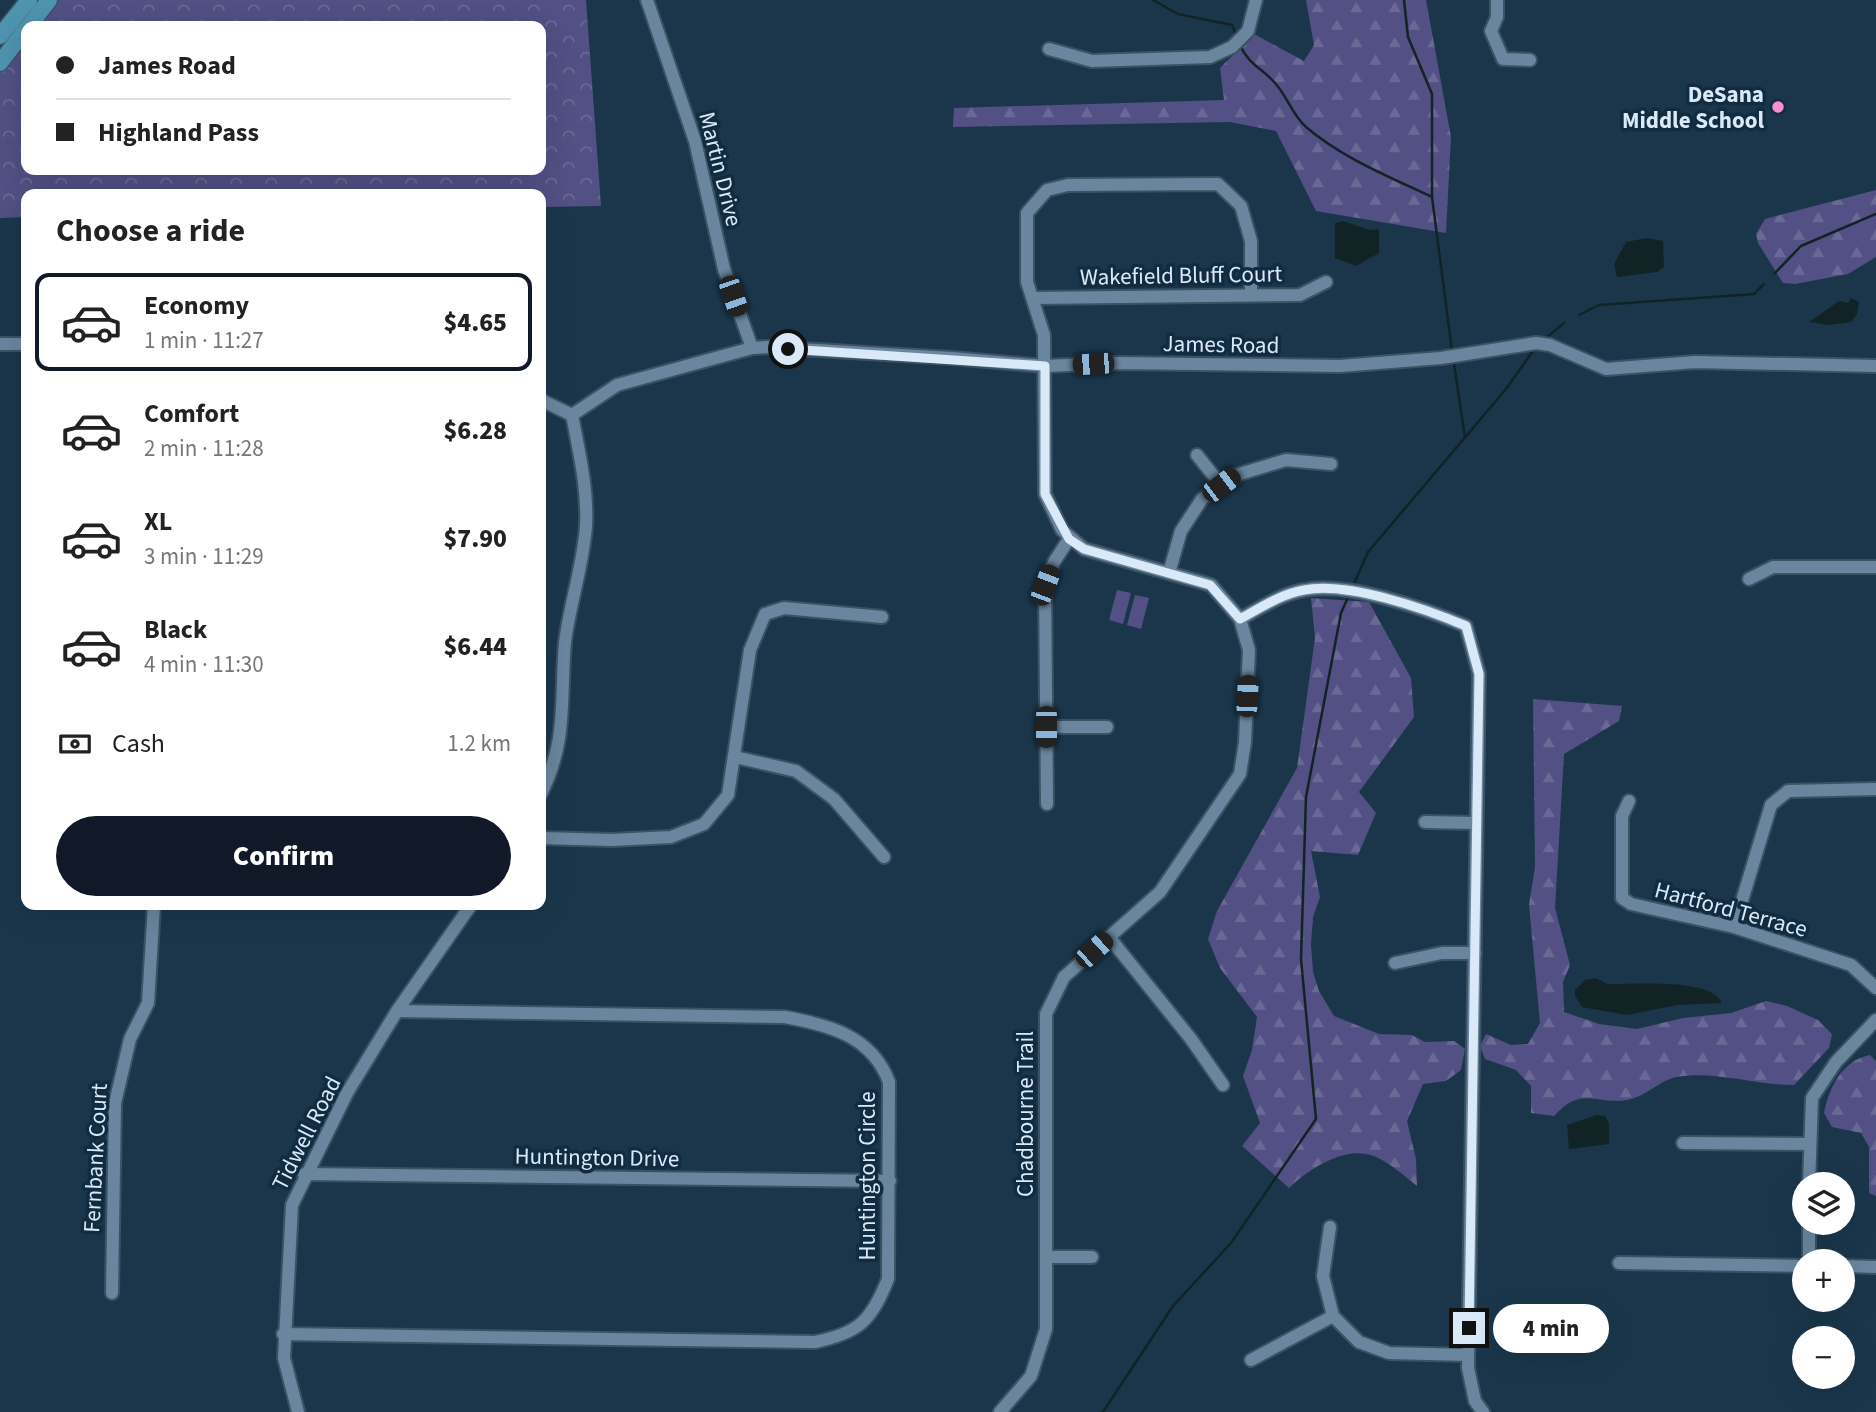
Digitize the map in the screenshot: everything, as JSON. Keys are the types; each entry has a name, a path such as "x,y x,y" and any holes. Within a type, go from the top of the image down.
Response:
{"main road":[{"path":"0,36 29,0"},
{"path":"32,21 49,0"},
{"path":"0,62 21,36"}],"street":[{"name":"Martin Drive","path":"647,0 695,141 724,269 752,348"},
{"path":"1049,49 1092,61 1210,57 1232,47 1248,31 1256,0"},
{"path":"1497,0 1497,17 1491,31 1503,58 1530,60"},
{"path":"1047,804 1045,585 1054,562 1069,539 1045,494 1044,335 1027,282 1027,213 1047,190 1068,185 1218,184 1241,206 1251,241 1251,295"},
{"name":"Wakefield Bluff Court","path":"1033,298 1300,295 1325,282"},
{"name":"James Road","path":"572,415 617,385 752,348 953,358 1045,366 1118,363 1340,366 1410,362 1536,343 1550,345 1606,369 1695,362 1876,366"},
{"path":"0,344 21,344"},
{"path":"546,402 572,415 585,486 586,526 566,641 564,708 557,758 546,783"},
{"path":"1197,455 1221,485"},
{"path":"1169,573 1181,531 1202,499 1233,476 1286,460 1331,464"},
{"name":"Chadbourne Trail","path":"1000,1412 1031,1376 1046,1329 1046,1014 1063,977 1160,892 1240,774 1249,650 1240,619 1210,585 1084,549 1069,539"},
{"path":"1749,579 1773,566 1876,567"},
{"path":"1240,619 1273,601 1304,589 1333,589 1423,608 1466,626 1479,674 1468,1355 1475,1401 1483,1412"},
{"path":"546,838 612,841 671,836 704,824 728,795 750,650 765,614 784,608 882,617"},
{"path":"1046,727 1107,727"},
{"path":"735,757 796,771 834,799 884,857"},
{"path":"1734,927 1771,805 1788,791 1876,789"},
{"name":"Hartford Terrace","path":"1629,801 1622,816 1622,898 1631,904 1734,927 1851,965 1876,988"},
{"path":"1425,822 1476,823"},
{"name":"Fernbank Court","path":"112,1293 115,1103 131,1039 148,1003 153,910"},
{"name":"Tidwell Road","path":"298,1412 289,1386 283,1334 292,1205 331,1120 397,1012 468,910"},
{"path":"1109,937 1191,1039 1223,1085"},
{"path":"1395,963 1442,953 1475,953"},
{"name":"Huntington Circle","path":"283,1334 815,1342 843,1336 871,1314 888,1279 889,1082 878,1058 858,1041 823,1024 785,1017 397,1012"},
{"path":"1809,1172 1812,1098 1836,1062 1876,1020"},
{"path":"1683,1143 1809,1144"},
{"name":"Huntington Drive","path":"304,1174 890,1181"},
{"path":"1330,1227 1322,1276 1333,1316 1359,1342 1389,1353 1468,1355"},
{"path":"1046,1257 1092,1257"},
{"path":"1619,1264 1792,1266"},
{"path":"1855,1266 1876,1267"},
{"path":"1251,1360 1333,1316"}],"green space":[{"path":"54,0 586,0 601,206 546,207 546,189 21,189 21,217 0,218 0,69 21,42 21,175 546,175 546,21 38,21"},
{"path":"1306,0 1426,0 1451,137 1446,233 1316,211 1276,131 1230,122 953,127 954,108 1224,100 1220,68 1254,34 1304,61 1314,45"},
{"path":"1876,190 1876,257 1848,274 1795,284 1783,283 1758,243 1756,234 1765,219"},
{"path":"1117,590 1131,593 1123,624 1109,620"},
{"path":"1135,595 1149,598 1141,629 1127,625"},
{"path":"1311,598 1369,602 1411,678 1414,717 1359,792 1376,813 1358,855 1311,851 1320,897 1313,917 1311,944 1313,972 1319,991 1334,1016 1379,1034 1412,1035 1425,1042 1454,1041 1465,1049 1461,1070 1446,1081 1423,1084 1407,1121 1416,1159 1417,1186 1380,1159 1356,1153 1324,1163 1289,1188 1242,1146 1260,1123 1243,1076 1252,1050 1257,1017 1220,968 1208,939 1217,911 1297,768 1315,638"},
{"path":"1533,699 1622,706 1619,721 1564,754 1555,908 1570,965 1563,982 1564,1012 1599,1024 1637,1029 1683,1018 1731,1013 1766,1001 1787,1006 1818,1020 1832,1034 1829,1048 1794,1085 1690,1075 1676,1077 1627,1100 1589,1098 1573,1101 1554,1116 1531,1113 1531,1086 1516,1070 1485,1059 1480,1046 1486,1034 1511,1045 1528,1044 1540,1023 1529,905 1535,867"},
{"path":"1870,1055 1876,1061 1876,1196 1869,1193 1869,1147 1861,1133 1832,1127 1824,1113 1838,1076 1852,1063"}],"shaded area":[{"path":"1343,221 1369,230 1379,229 1379,253 1356,266 1335,258 1335,223"},
{"path":"1647,238 1663,241 1664,267 1657,272 1617,277 1614,264 1626,242"},
{"path":"1851,298 1859,302 1857,314 1851,322 1829,325 1809,322 1839,301 1848,303"},
{"path":"1596,978 1607,984 1670,984 1703,989 1715,995 1722,1003 1677,1005 1627,1015 1582,1007 1575,996 1575,990 1585,980"},
{"path":"1597,1115 1605,1116 1609,1123 1609,1144 1569,1149 1567,1125"}],"waterway":[{"path":"1153,0 1178,14 1232,25 1236,35"},
{"path":"1404,0 1408,37 1432,94 1432,197 1452,351"},
{"path":"1240,45 1251,62 1279,88 1306,127 1351,157 1432,197"},
{"path":"1774,274 1801,246 1876,214"},
{"path":"1579,315 1599,305 1754,294 1764,284"},
{"path":"1546,338 1564,323"},
{"path":"1353,586 1368,552 1506,389 1535,348"},
{"path":"1454,364 1465,438"},
{"path":"1103,1412 1173,1306 1231,1243 1316,1119 1301,959 1306,797 1341,613 1349,595"}],"place":[{"name":"DeSana Middle School","path":"1778,107"}],"route":[{"path":"788,349 1045,366 1045,494 1062,530 1069,539 1084,549 1210,585 1240,619 1273,601 1304,589 1333,589 1423,608 1466,626 1479,674 1469,1328"}]}
